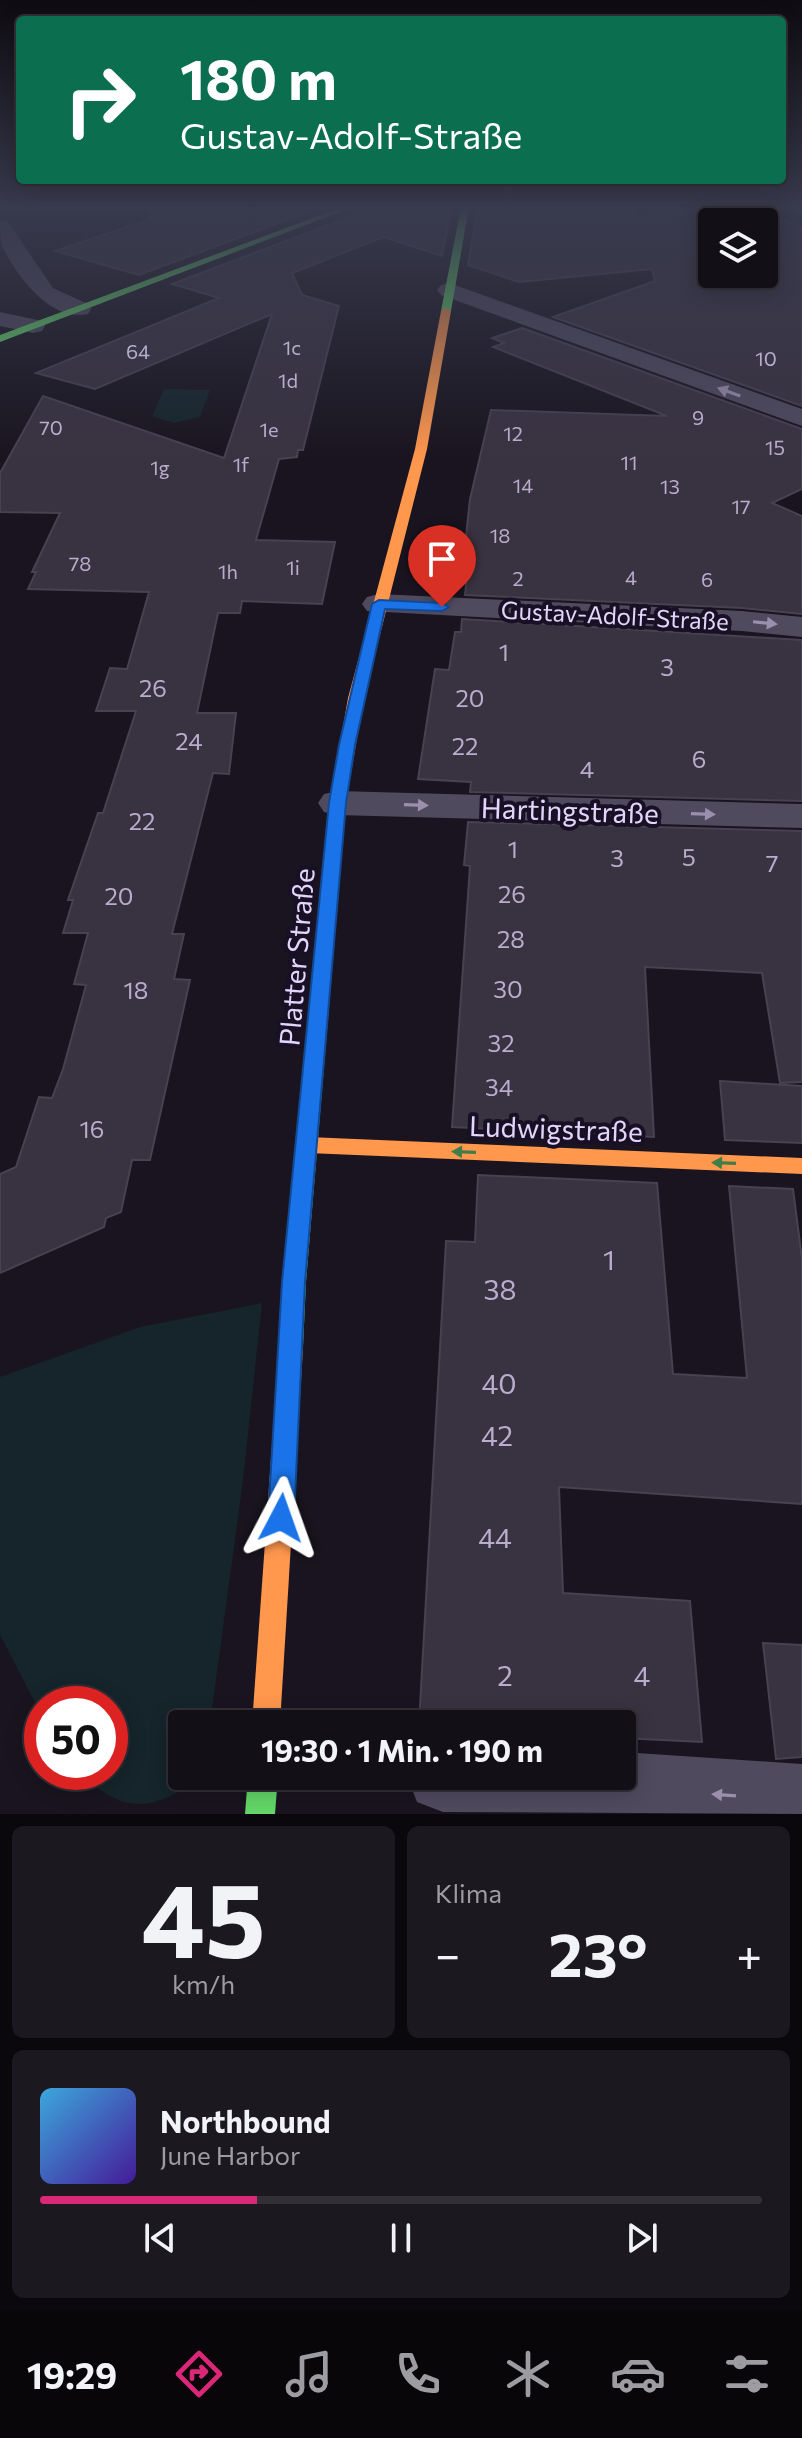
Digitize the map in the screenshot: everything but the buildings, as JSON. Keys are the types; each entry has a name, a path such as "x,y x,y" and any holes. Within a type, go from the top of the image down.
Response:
{"main road":[{"path":"0,339 125,292"},
{"name":"Platter Straße","path":"267,1710 287,1438 294,1282 338,803 351,722 421,449 449,292"},
{"name":"Ludwigstraße","path":"308,1145 802,1166"},
{"path":"260,1814 262,1790"}],"street":[{"path":"44,292 79,309"},
{"path":"454,292 802,418"},
{"path":"0,319 33,326"},
{"name":"Gustav-Adolf-Straße","path":"379,604 742,621 802,627"},
{"name":"Hartingstraße","path":"338,803 802,816"},
{"path":"636,1789 802,1801"}],"shaded area":[{"path":"164,389 210,390 200,417 174,423 152,416"},
{"path":"262,1303 243,1480 212,1710 168,1710 168,1790 180,1790 153,1803 138,1804 124,1802 101,1790 128,1790 128,1686 26,1686 0,1635 0,1377 140,1327"}],"traffic: fast":[{"path":"0,339 125,292"},
{"path":"446,311 450,292"},
{"path":"291,1347 294,1282 338,803 344,767"},
{"path":"260,1814 262,1790"}],"traffic: slow":[{"path":"344,767 356,698 421,449 446,311"},
{"path":"308,1145 802,1166"},
{"path":"267,1710 291,1347"}],"route":[{"path":"281,1518 294,1282 338,803 347,745 379,604 442,607"}]}
